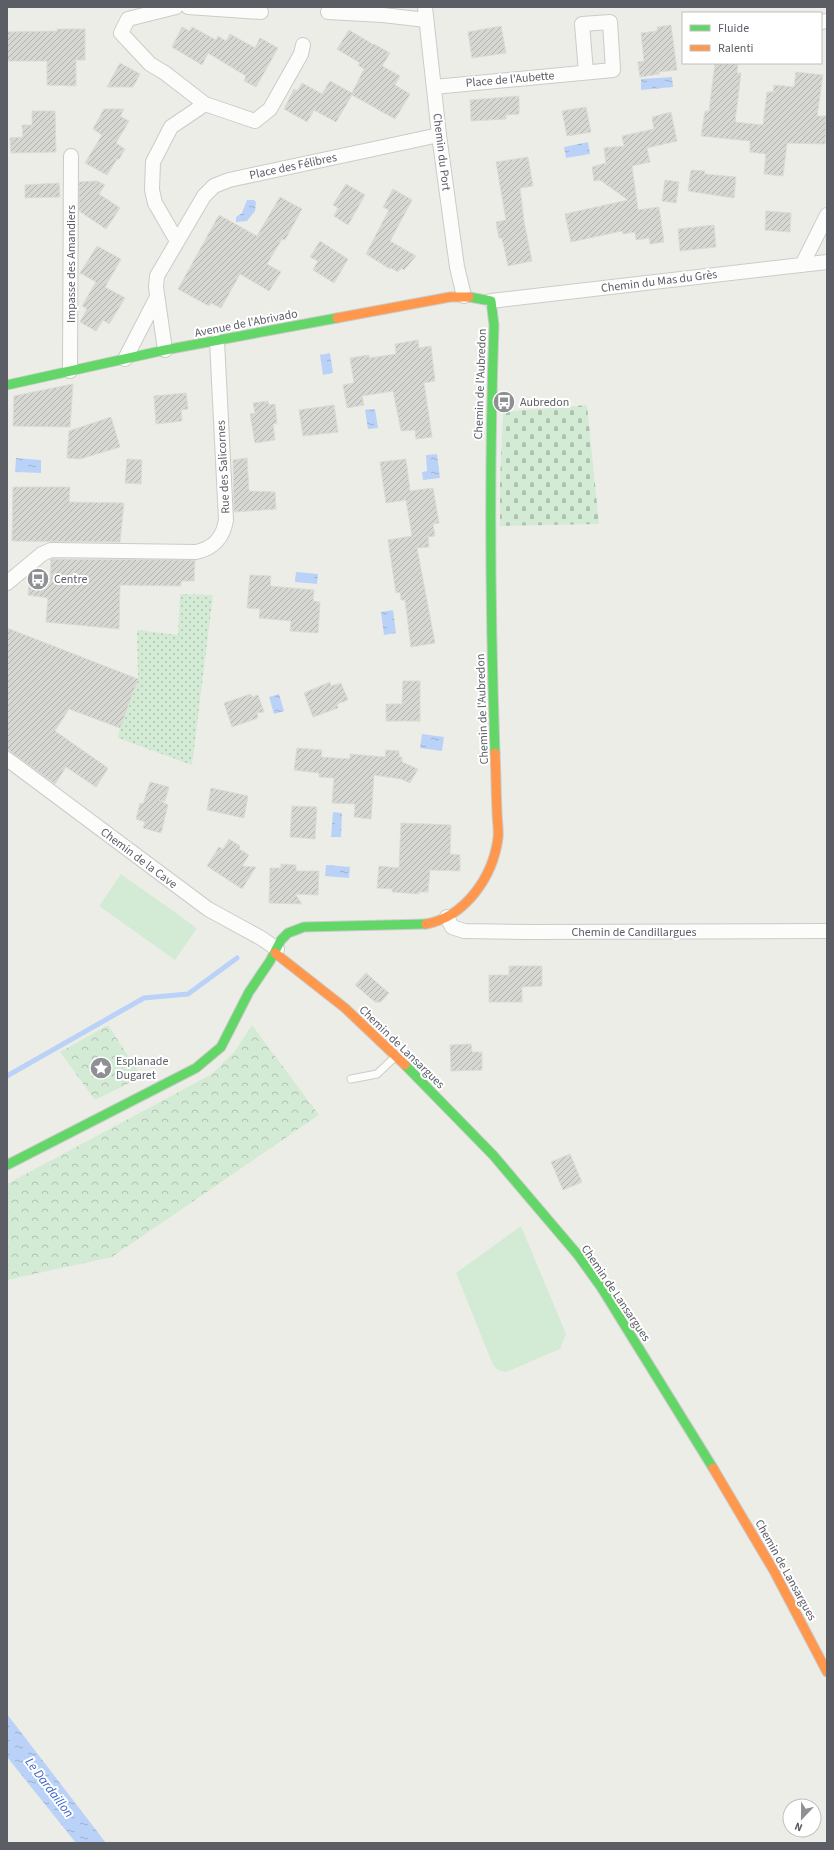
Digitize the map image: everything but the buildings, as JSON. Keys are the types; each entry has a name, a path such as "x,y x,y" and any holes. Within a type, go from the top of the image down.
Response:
{"street":[{"path":"176,7 128,19 121,33 150,64 166,73 205,104 255,121 270,109 301,54 303,45"},
{"path":"188,7 261,12"},
{"path":"328,12 383,15 425,14"},
{"name":"Chemin du Port","path":"425,14 457,267 464,296"},
{"name":"Place de l'Aubette","path":"434,87 586,72"},
{"path":"177,241 155,203 152,190 152,162 171,127 205,104"},
{"name":"Place des Félibres","path":"165,350 157,297 157,276 204,196 214,186 229,180 439,134"},
{"name":"Impasse des Amandiers","path":"70,371 71,156"},
{"path":"802,265 827,215"},
{"name":"Chemin du Mas du Grès","path":"491,300 827,262"},
{"name":"Avenue de l'Abrivado","path":"7,385 165,350 217,342 450,297 464,296 491,300"},
{"name":"Place des Félibres","path":"125,359 157,297"},
{"name":"Chemin de l'Aubredon","path":"7,1165 196,1068 209,1058 221,1046 249,992 276,951 281,940 288,933 304,927 415,925 447,917 476,893 486,876 494,857 498,838 492,669 490,500 494,325 491,300"},
{"name":"Rue des Salicornes","path":"7,583 42,554 51,550 196,552 207,550 217,542 224,531 226,520 217,342"},
{"name":"Chemin de la Cave","path":"7,759 208,909 261,938 276,951"},
{"name":"Chemin de Candillargues","path":"447,917 452,927 464,931 827,931"},
{"name":"Chemin de Lansargues","path":"276,951 345,1008 396,1056 492,1155 578,1255 601,1287 746,1522 774,1571 827,1672"}],"lane":[{"path":"351,1079 377,1074 396,1056"}],"green space":[{"path":"587,405 599,524 500,526 503,412"},
{"path":"180,594 213,595 192,765 118,738 120,728 138,679 137,630 178,635"},
{"path":"121,874 197,928 175,960 99,906"},
{"path":"108,1025 142,1077 95,1100 60,1052"},
{"path":"252,1025 319,1115 112,1257 7,1280 7,1184 212,1074 235,1051"},
{"path":"521,1226 566,1334 560,1349 506,1372 498,1370 493,1365 456,1273"}],"water":[{"path":"672,77 673,87 641,90 641,79"},
{"path":"588,142 590,154 566,158 564,147"},
{"path":"247,200 254,200 256,202 255,211 247,221 236,222 236,217 242,213"},
{"path":"330,353 333,373 323,375 320,355"},
{"path":"375,409 378,428 368,429 365,410"},
{"path":"437,454 440,478 423,480 422,472 427,471 426,455"},
{"path":"16,458 41,460 41,473 15,472"},
{"path":"296,572 318,574 317,584 295,582"},
{"path":"393,610 396,633 384,635 381,612"},
{"path":"279,694 284,711 274,714 269,697"},
{"path":"422,734 444,737 442,751 420,748"},
{"path":"333,812 342,813 341,837 331,837"},
{"path":"326,865 350,867 349,878 325,876"},
{"name":"Le Dardaillon","path":"7,1714 106,1843 76,1843 7,1757"}],"waterway":[{"path":"7,1076 144,998 188,994 237,958"}],"traffic: fast":[{"path":"469,297 491,301 494,325 491,432 491,539 495,753"},
{"path":"7,385 165,350 337,318"},
{"path":"7,1165 196,1068 221,1047 249,992 270,961 281,940 288,933 304,927 426,924"},
{"path":"405,1065 493,1155 578,1255 601,1287 713,1468"}],"traffic: slow":[{"path":"337,318 450,297 469,297"},
{"path":"426,924 440,920 465,904 475,893 490,867 498,838 495,753"},
{"path":"275,953 345,1008 405,1065"},
{"path":"713,1468 774,1571 827,1672"}],"place":[{"name":"Aubredon","path":"504,402"},
{"name":"Centre","path":"38,579"},
{"name":"Esplanade Dugaret","path":"101,1068"}]}
